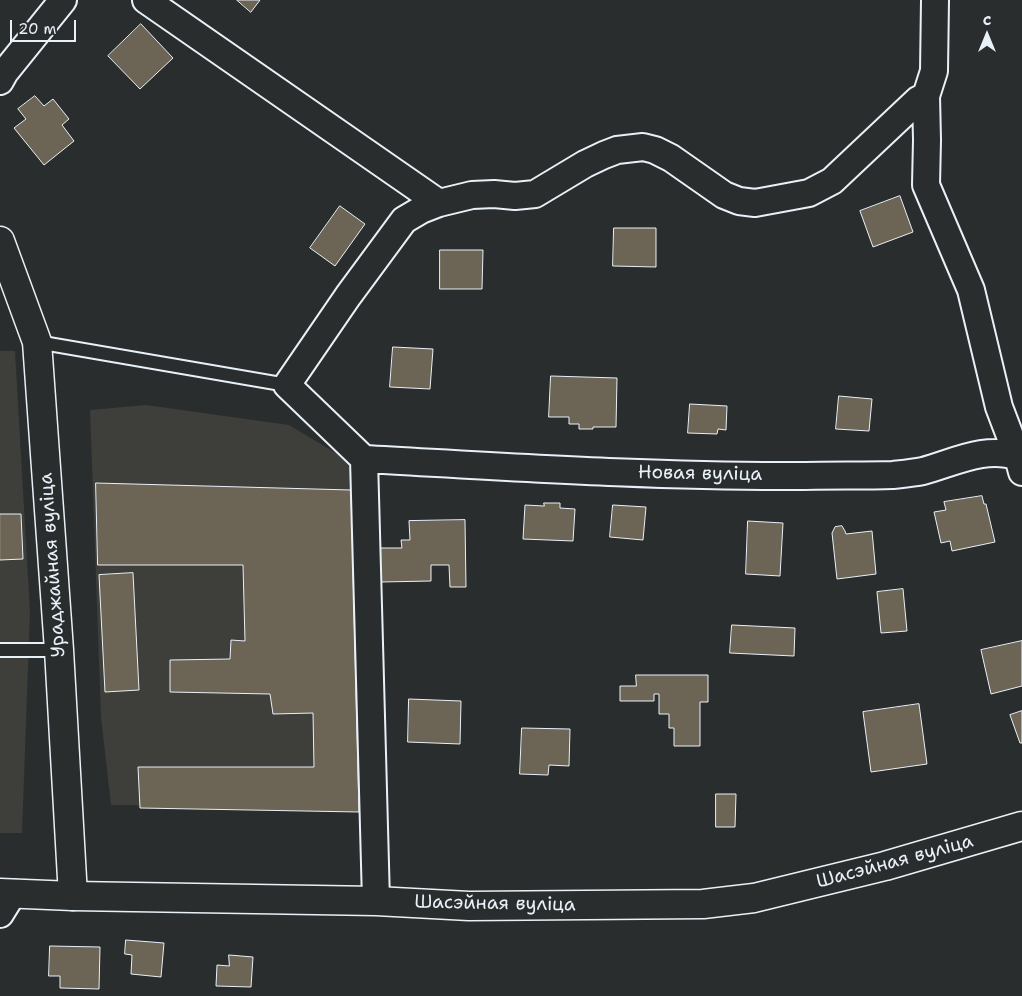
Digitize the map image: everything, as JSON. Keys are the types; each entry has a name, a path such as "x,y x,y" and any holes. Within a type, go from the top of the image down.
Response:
{"main road":[{"name":"Ураджайная вуліца","path":"0,240 9,291 38,342 60,650 74,896"},
{"name":"Шасэйная вуліца","path":"4,900 74,896 376,901 479,906 703,904 754,898 885,866 1022,826"}],"street":[{"path":"2,76 63,0"},
{"path":"146,0 439,203"},
{"path":"935,0 934,72 926,96 926,185 971,290 999,407 1020,464"},
{"path":"376,901 364,459 287,385 348,296 404,220 439,203 472,195 494,194 515,196 535,194 585,164 604,155 617,150 643,147 655,150 671,158 724,195 738,201 755,203 801,195 832,181 918,100 926,96"},
{"name":"Новая вуліца","path":"364,459 582,471 741,476 893,475 922,471 980,454 1008,453 1020,464"}],"lane":[{"path":"38,342 287,385"},
{"path":"0,650 60,650"}],"shaded area":[{"path":"0,351 15,351 30,612 22,833 0,833"},
{"path":"146,405 289,425 361,468 359,808 111,805 101,717 90,410"}],"building":[{"path":"237,0 260,0 251,12"},
{"path":"141,24 173,58 140,89 108,56"},
{"path":"35,96 44,106 53,99 69,119 62,125 74,141 44,165 14,128 26,119 18,109"},
{"path":"900,196 913,232 873,247 860,211"},
{"path":"340,206 365,224 335,266 310,248"},
{"path":"614,228 656,228 656,267 613,266"},
{"path":"440,250 483,250 482,289 440,289"},
{"path":"393,347 433,349 430,389 390,387"},
{"path":"551,376 617,378 616,427 579,429 579,424 569,424 569,417 549,417"},
{"path":"839,396 872,399 869,431 836,429"},
{"path":"690,404 727,406 726,430 718,429 717,434 688,433"},
{"path":"96,483 351,490 359,812 140,808 138,767 314,767 313,713 273,714 270,694 170,692 170,660 230,659 231,640 245,641 243,565 98,565"},
{"path":"982,496 984,504 986,504 995,542 952,551 950,541 941,543 934,512 946,510 944,502"},
{"path":"544,503 560,503 560,508 575,509 573,541 523,539 525,505 544,506"},
{"path":"613,505 646,507 643,540 610,537"},
{"path":"0,514 21,514 23,559 0,560"},
{"path":"465,520 466,587 450,587 449,565 431,565 431,581 381,582 380,548 402,548 401,540 410,540 409,521"},
{"path":"748,521 783,523 780,576 746,574"},
{"path":"842,526 846,534 872,531 876,574 837,579 832,533 835,527"},
{"path":"133,573 139,690 105,692 99,575"},
{"path":"903,589 907,631 881,633 877,592"},
{"path":"732,625 795,628 794,656 730,653"},
{"path":"1022,641 1022,686 991,694 981,650"},
{"path":"636,675 708,675 708,702 700,702 700,746 674,746 674,728 669,728 669,714 659,714 659,694 654,694 654,701 620,701 620,686 636,686"},
{"path":"409,699 461,701 460,744 408,742"},
{"path":"919,704 927,764 871,772 863,712"},
{"path":"1022,711 1022,743 1020,743 1010,715"},
{"path":"522,728 570,729 569,766 549,765 548,775 520,774"},
{"path":"716,794 736,794 735,827 716,827"},
{"path":"126,940 164,943 161,977 131,974 132,955 125,954"},
{"path":"50,946 100,947 99,989 60,988 60,976 49,976"},
{"path":"229,955 253,957 251,987 216,986 217,965 229,966"}]}
